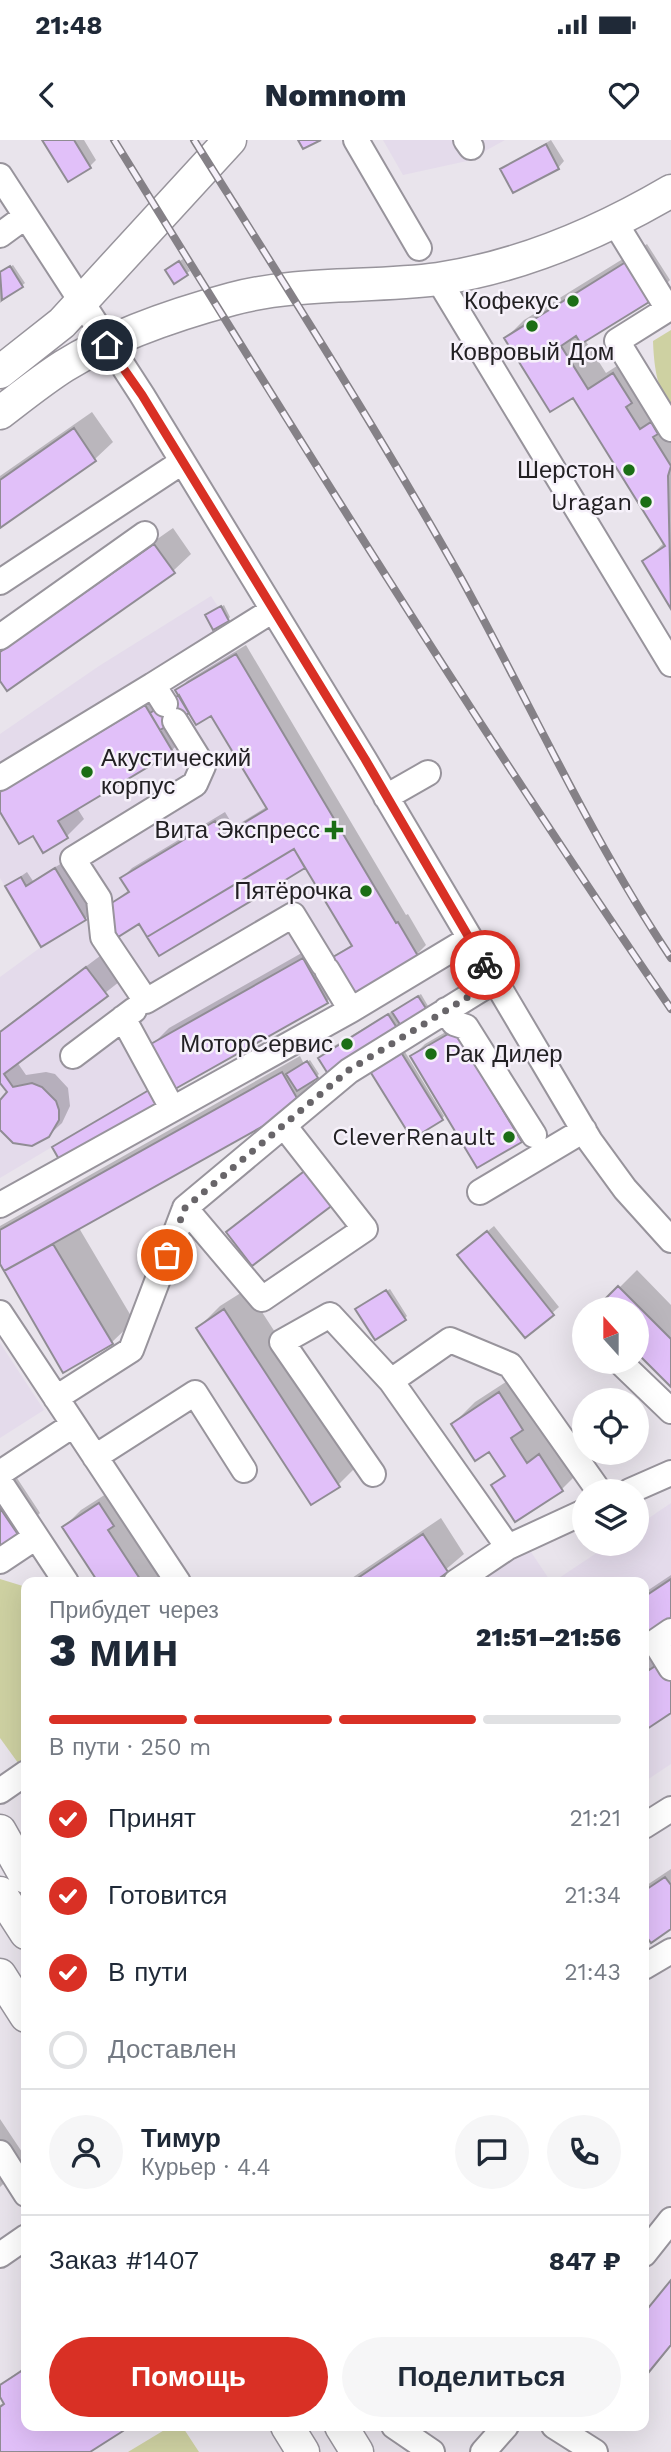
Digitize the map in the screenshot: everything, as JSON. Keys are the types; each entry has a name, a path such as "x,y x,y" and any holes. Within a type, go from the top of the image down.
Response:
{"main road":[{"path":"0,372 44,339 81,303 230,140"},
{"path":"0,413 64,366 159,323 234,299 303,289 438,279 525,257 614,221 671,191"},
{"path":"0,1831 21,1868"},
{"path":"0,1893 21,1925"},
{"path":"0,1975 21,2009"},
{"path":"0,2007 21,2031"},
{"path":"290,2431 303,2452"},
{"path":"344,2431 357,2452"}],"street":[{"path":"356,140 419,248"},
{"path":"0,176 274,610 584,1130 625,1189 671,1240"},
{"path":"0,235 26,216"},
{"path":"614,221 668,309 617,341 671,429"},
{"path":"438,279 671,664"},
{"path":"0,582 182,462"},
{"path":"0,637 145,534"},
{"path":"0,778 164,703 274,610"},
{"path":"146,1001 103,937 99,899 73,859 195,784 203,766 164,703"},
{"path":"386,797 428,773"},
{"path":"73,1056 146,1001 293,915 351,1010"},
{"path":"0,1205 351,1010 469,939"},
{"path":"56,1398 131,1350 185,1208 285,1127 349,1070 494,981"},
{"path":"446,1010 454,1023 466,1027 534,1135"},
{"path":"123,1018 172,1108"},
{"path":"185,1208 262,1299 365,1229 285,1127"},
{"path":"480,1192 584,1130"},
{"path":"0,1313 175,1577"},
{"path":"373,1474 282,1342 330,1315 391,1381 508,1547"},
{"path":"391,1381 450,1340 510,1365 591,1479"},
{"path":"632,1374 671,1411"},
{"path":"95,1457 195,1393 244,1470"},
{"path":"0,1473 74,1425"},
{"path":"649,1483 671,1473"},
{"path":"0,1482 63,1577"},
{"path":"463,1577 508,1547 572,1517"},
{"path":"0,1561 36,1537"},
{"path":"671,1632 654,1642 671,1668"},
{"path":"0,1791 21,1776"},
{"path":"649,1823 671,1808"},
{"path":"649,1965 671,1951"},
{"path":"0,2153 21,2186"},
{"path":"649,2248 671,2220"},
{"path":"0,2255 21,2240"},
{"path":"401,2431 432,2452"},
{"path":"482,2452 501,2431"},
{"path":"562,2431 595,2452"}],"shaded area":[{"path":"383,140 505,140 467,161 403,175"},
{"path":"211,596 219,608 220,626 256,690 418,956 355,993 351,988 175,1089 52,1147 0,1178 0,977 41,947 0,878 0,734 99,666"},
{"path":"0,1343 44,1410 0,1438"},
{"path":"671,1503 671,1764 649,1779 649,1577 560,1577 592,1556 649,1556 649,1518"},
{"path":"529,1549 548,1577 487,1577"}],"green space":[{"path":"671,330 671,408 659,384 653,341"},
{"path":"0,1579 21,1585 21,1767 0,1738"},
{"path":"163,2431 185,2431 199,2452 128,2452"}],"building":[{"path":"42,140 74,140 91,168 68,182"},
{"path":"298,140 321,140 303,149"},
{"path":"546,144 559,169 513,193 500,169"},
{"path":"629,260 654,299 581,344 576,336 561,346 588,389 613,373 632,403 626,407 640,429 651,422 658,434 653,437 671,466 668,476 671,609 642,561 665,546 573,398 550,412 504,338"},
{"path":"179,261 188,275 174,284 165,270"},
{"path":"10,266 23,287 2,300 0,272"},
{"path":"74,428 96,461 0,528 0,480"},
{"path":"154,544 175,573 7,691 0,681 0,652"},
{"path":"221,606 229,621 213,630 205,615"},
{"path":"236,654 418,956 355,993 333,957 352,946 294,849 147,937 139,924 118,937 102,909 129,892 120,878 215,821 224,835 267,809 211,716 196,725 175,690"},
{"path":"179,695 189,713 160,730 150,713"},
{"name":"Акустический корпус","path":"145,705 173,752 58,821 68,838 43,853 33,836 19,844 0,812 0,792"},
{"path":"294,849 305,868 256,898 244,879"},
{"path":"55,868 86,920 41,947 5,886 21,877 26,886"},
{"path":"244,879 256,898 159,956 147,937"},
{"path":"303,958 328,1003 175,1089 149,1045"},
{"path":"86,967 108,996 4,1074 13,1087 32,1083 42,1087 56,1101 59,1110 59,1120 49,1137 32,1146 13,1143 0,1130 0,1100 7,1092 0,1083 0,1032"},
{"path":"418,996 427,1010 401,1026 392,1012"},
{"path":"388,1014 399,1031 328,1074 318,1058"},
{"path":"455,1030 522,1142 477,1168 410,1056"},
{"path":"399,1049 443,1120 412,1139 368,1068"},
{"path":"307,1061 318,1078 297,1091 286,1074"},
{"path":"282,1072 301,1105 4,1271 0,1264 0,1230"},
{"path":"149,1090 157,1104 60,1161 52,1147"},
{"path":"307,1169 334,1204 252,1266 226,1232"},
{"path":"487,1231 554,1315 525,1338 457,1255"},
{"path":"53,1244 113,1344 63,1373 4,1271"},
{"path":"618,1286 629,1297 607,1297"},
{"path":"386,1290 406,1320 375,1340 355,1309"},
{"path":"224,1309 340,1487 311,1505 196,1328"},
{"path":"649,1317 671,1339 671,1387 649,1365"},
{"path":"499,1392 523,1430 511,1438 514,1443 527,1463 539,1454 563,1491 515,1522 491,1485 505,1476 489,1452 475,1461 451,1424"},
{"path":"99,1503 114,1526 108,1530 139,1577 95,1577 62,1527"},
{"path":"0,1508 19,1536 0,1549"},
{"path":"423,1534 448,1572 441,1577 359,1577"},
{"path":"671,1579 671,1618 649,1633 649,1594"},
{"path":"660,1663 671,1679 671,1713 649,1728 649,1670"},
{"path":"665,1877 671,1885 671,1929 651,1943 649,1940 649,1888"},
{"path":"671,2280 671,2345 649,2372 649,2307"},
{"path":"21,2371 21,2431 123,2431 90,2452 0,2452 0,2407 4,2404 0,2397 0,2385"}],"railway":[{"path":"114,140 318,469 457,686 671,1009"},
{"path":"194,140 397,467 487,626 587,818 671,958"}],"way so far":[{"path":"167,1255 185,1208 285,1127 349,1070 494,981 485,965"}],"place":[{"name":"Кофекус","path":"573,301"},
{"name":"Ковровый Дом","path":"532,326"},
{"name":"Шерстон","path":"629,470"},
{"name":"Uragan","path":"646,502"},
{"name":"Акустический корпус","path":"87,772"},
{"name":"Вита Экспресс","path":"334,830"},
{"name":"Пятёрочка","path":"366,891"},
{"name":"МоторСервис","path":"347,1044"},
{"name":"Рак Дилер","path":"431,1054"},
{"name":"CleverRenault","path":"509,1137"}],"route":[{"path":"107,345 142,395 365,759 485,965"}]}
